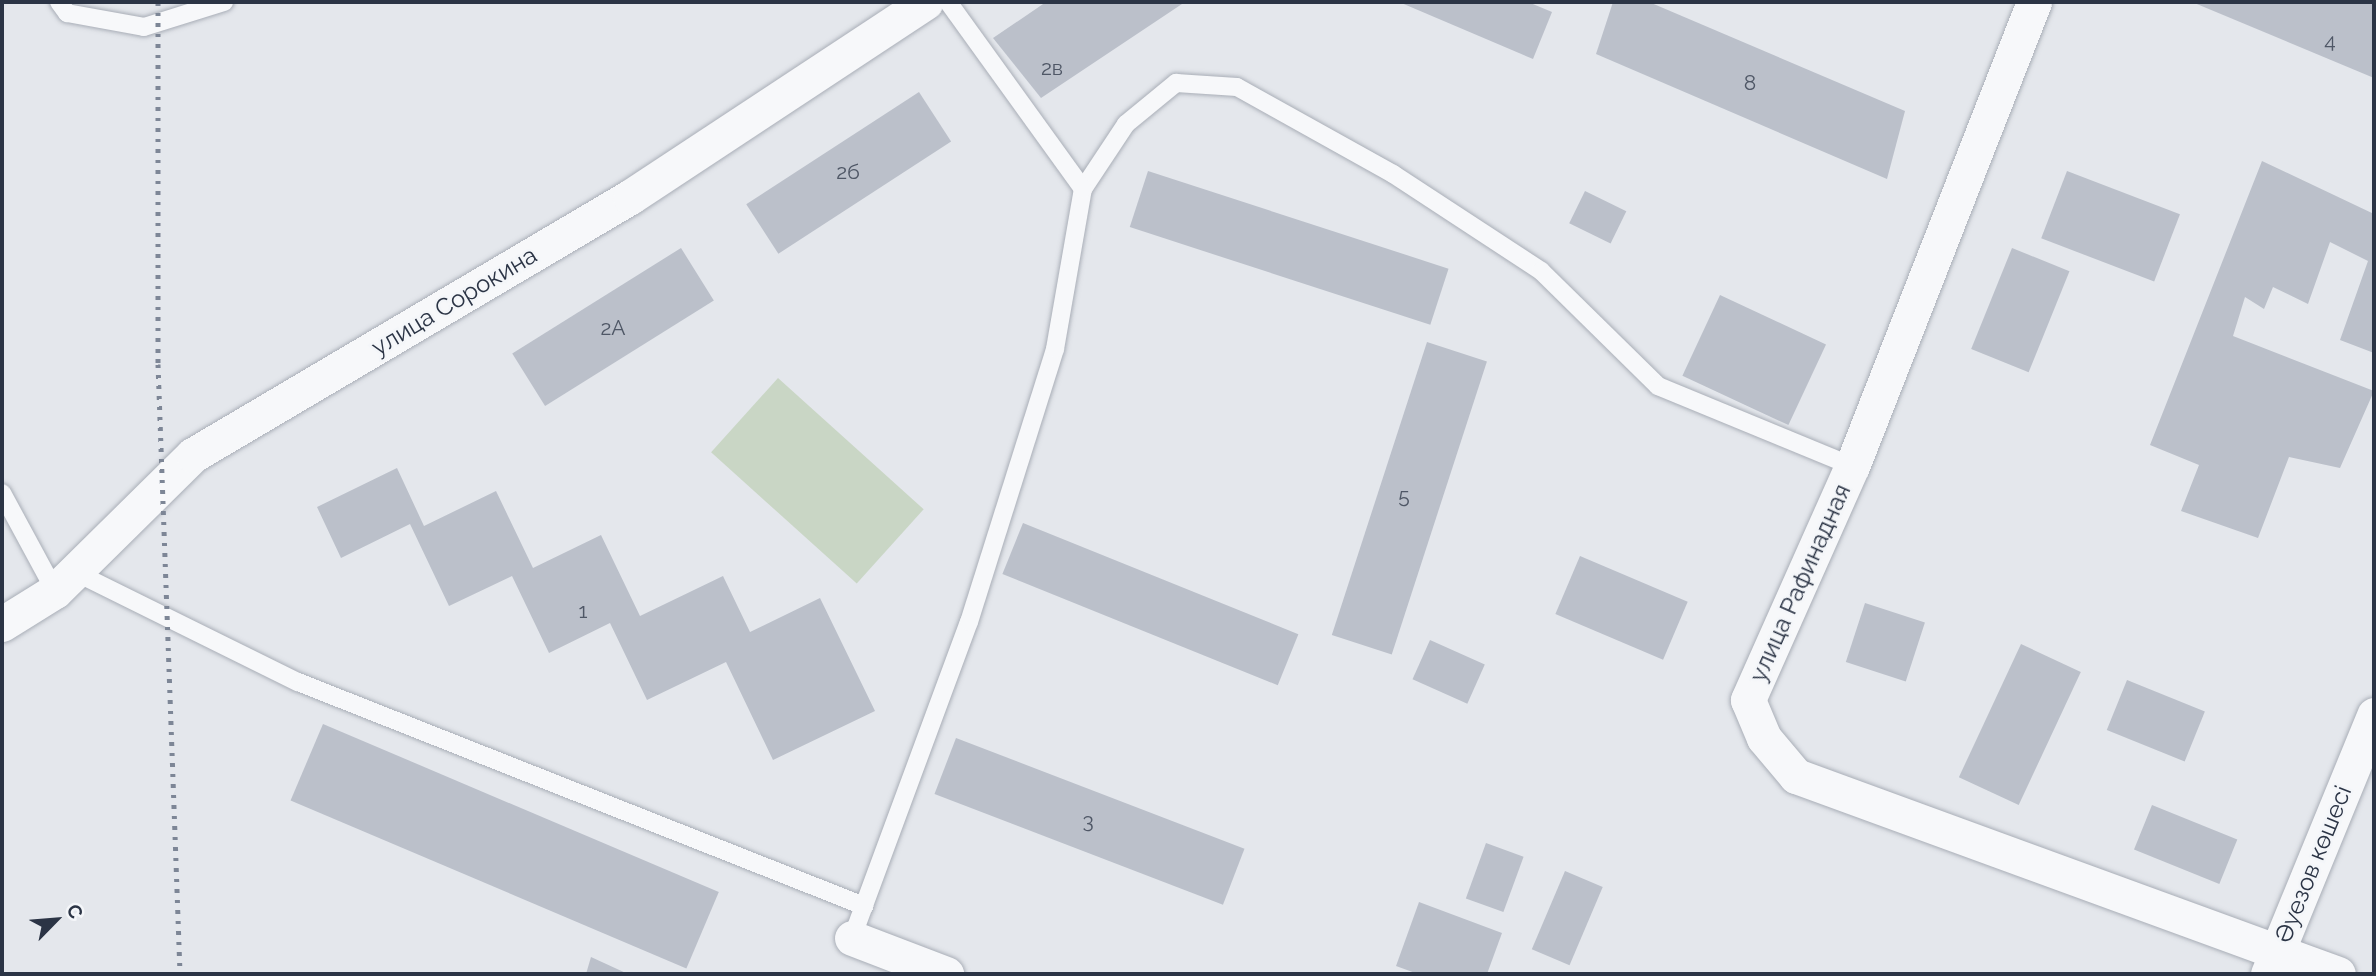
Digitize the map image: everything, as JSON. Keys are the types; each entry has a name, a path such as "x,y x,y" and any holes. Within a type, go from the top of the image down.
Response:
{"street":[{"name":"улица Сорокина","path":"2,624 65,581 193,455 630,197 926,2"},
{"name":"улица Рафинадная","path":"2034,2 1852,466 1748,700 1764,738 1796,776 2272,963 2338,974"},
{"name":"Әуезов көшесі","path":"2272,963 2374,715"},
{"path":"852,938 946,974"}],"lane":[{"path":"59,2 67,13 144,27 224,2"},
{"path":"948,2 1083,189"},
{"path":"852,938 969,622 1055,349 1083,189 1126,124 1176,83 1237,87 1393,174 1541,271 1658,386 1852,466"},
{"path":"2,493 65,581 298,681 864,906"}],"green space":[{"path":"778,378 924,509 857,583 711,452"}],"building":[{"path":"1046,2 1185,2 1041,98 993,38"},
{"path":"1399,2 1528,2 1552,12 1533,59"},
{"path":"1613,2 1649,2 1905,111 1887,179 1596,54"},
{"path":"2192,2 2374,4 2374,78"},
{"path":"919,92 951,141 778,254 746,204"},
{"path":"2262,161 2374,214 2374,353 2340,340 2368,261 2330,242 2308,304 2273,287 2264,309 2245,297 2233,336 2374,391 2340,468 2289,457 2258,538 2181,511 2199,465 2150,445"},
{"path":"1148,171 1449,269 1430,325 1130,227"},
{"path":"2067,171 2180,214 2154,282 2041,238"},
{"path":"1585,191 1626,211 1611,244 1569,223"},
{"path":"681,248 714,301 545,406 512,353"},
{"path":"2012,248 2069,271 2029,372 1971,349"},
{"path":"1720,295 1826,344 1788,425 1682,376"},
{"path":"1427,342 1487,361 1392,654 1332,635"},
{"path":"397,468 424,526 496,491 533,568 601,535 640,616 723,576 750,632 820,598 875,711 773,760 726,662 647,700 610,623 549,653 512,576 449,606 410,524 341,558 317,507"},
{"path":"1023,523 1298,634 1278,685 1002,574"},
{"path":"1580,556 1688,602 1663,660 1555,614"},
{"path":"1865,603 1925,622 1906,681 1846,662"},
{"path":"1430,640 1485,664 1467,704 1413,679"},
{"path":"2021,644 2081,672 2019,805 1959,777"},
{"path":"2127,680 2205,711 2185,762 2107,730"},
{"path":"323,724 719,892 686,968 291,800"},
{"path":"956,738 1244,849 1223,905 934,794"},
{"path":"2152,805 2237,839 2219,884 2134,850"},
{"path":"1486,843 1524,857 1503,912 1466,898"},
{"path":"1565,871 1603,887 1570,965 1532,949"},
{"path":"1419,902 1502,933 1487,974 1418,974 1396,966"},
{"path":"591,957 628,974 586,974"}],"railway":[{"path":"158,2 158,364 180,974"}]}
